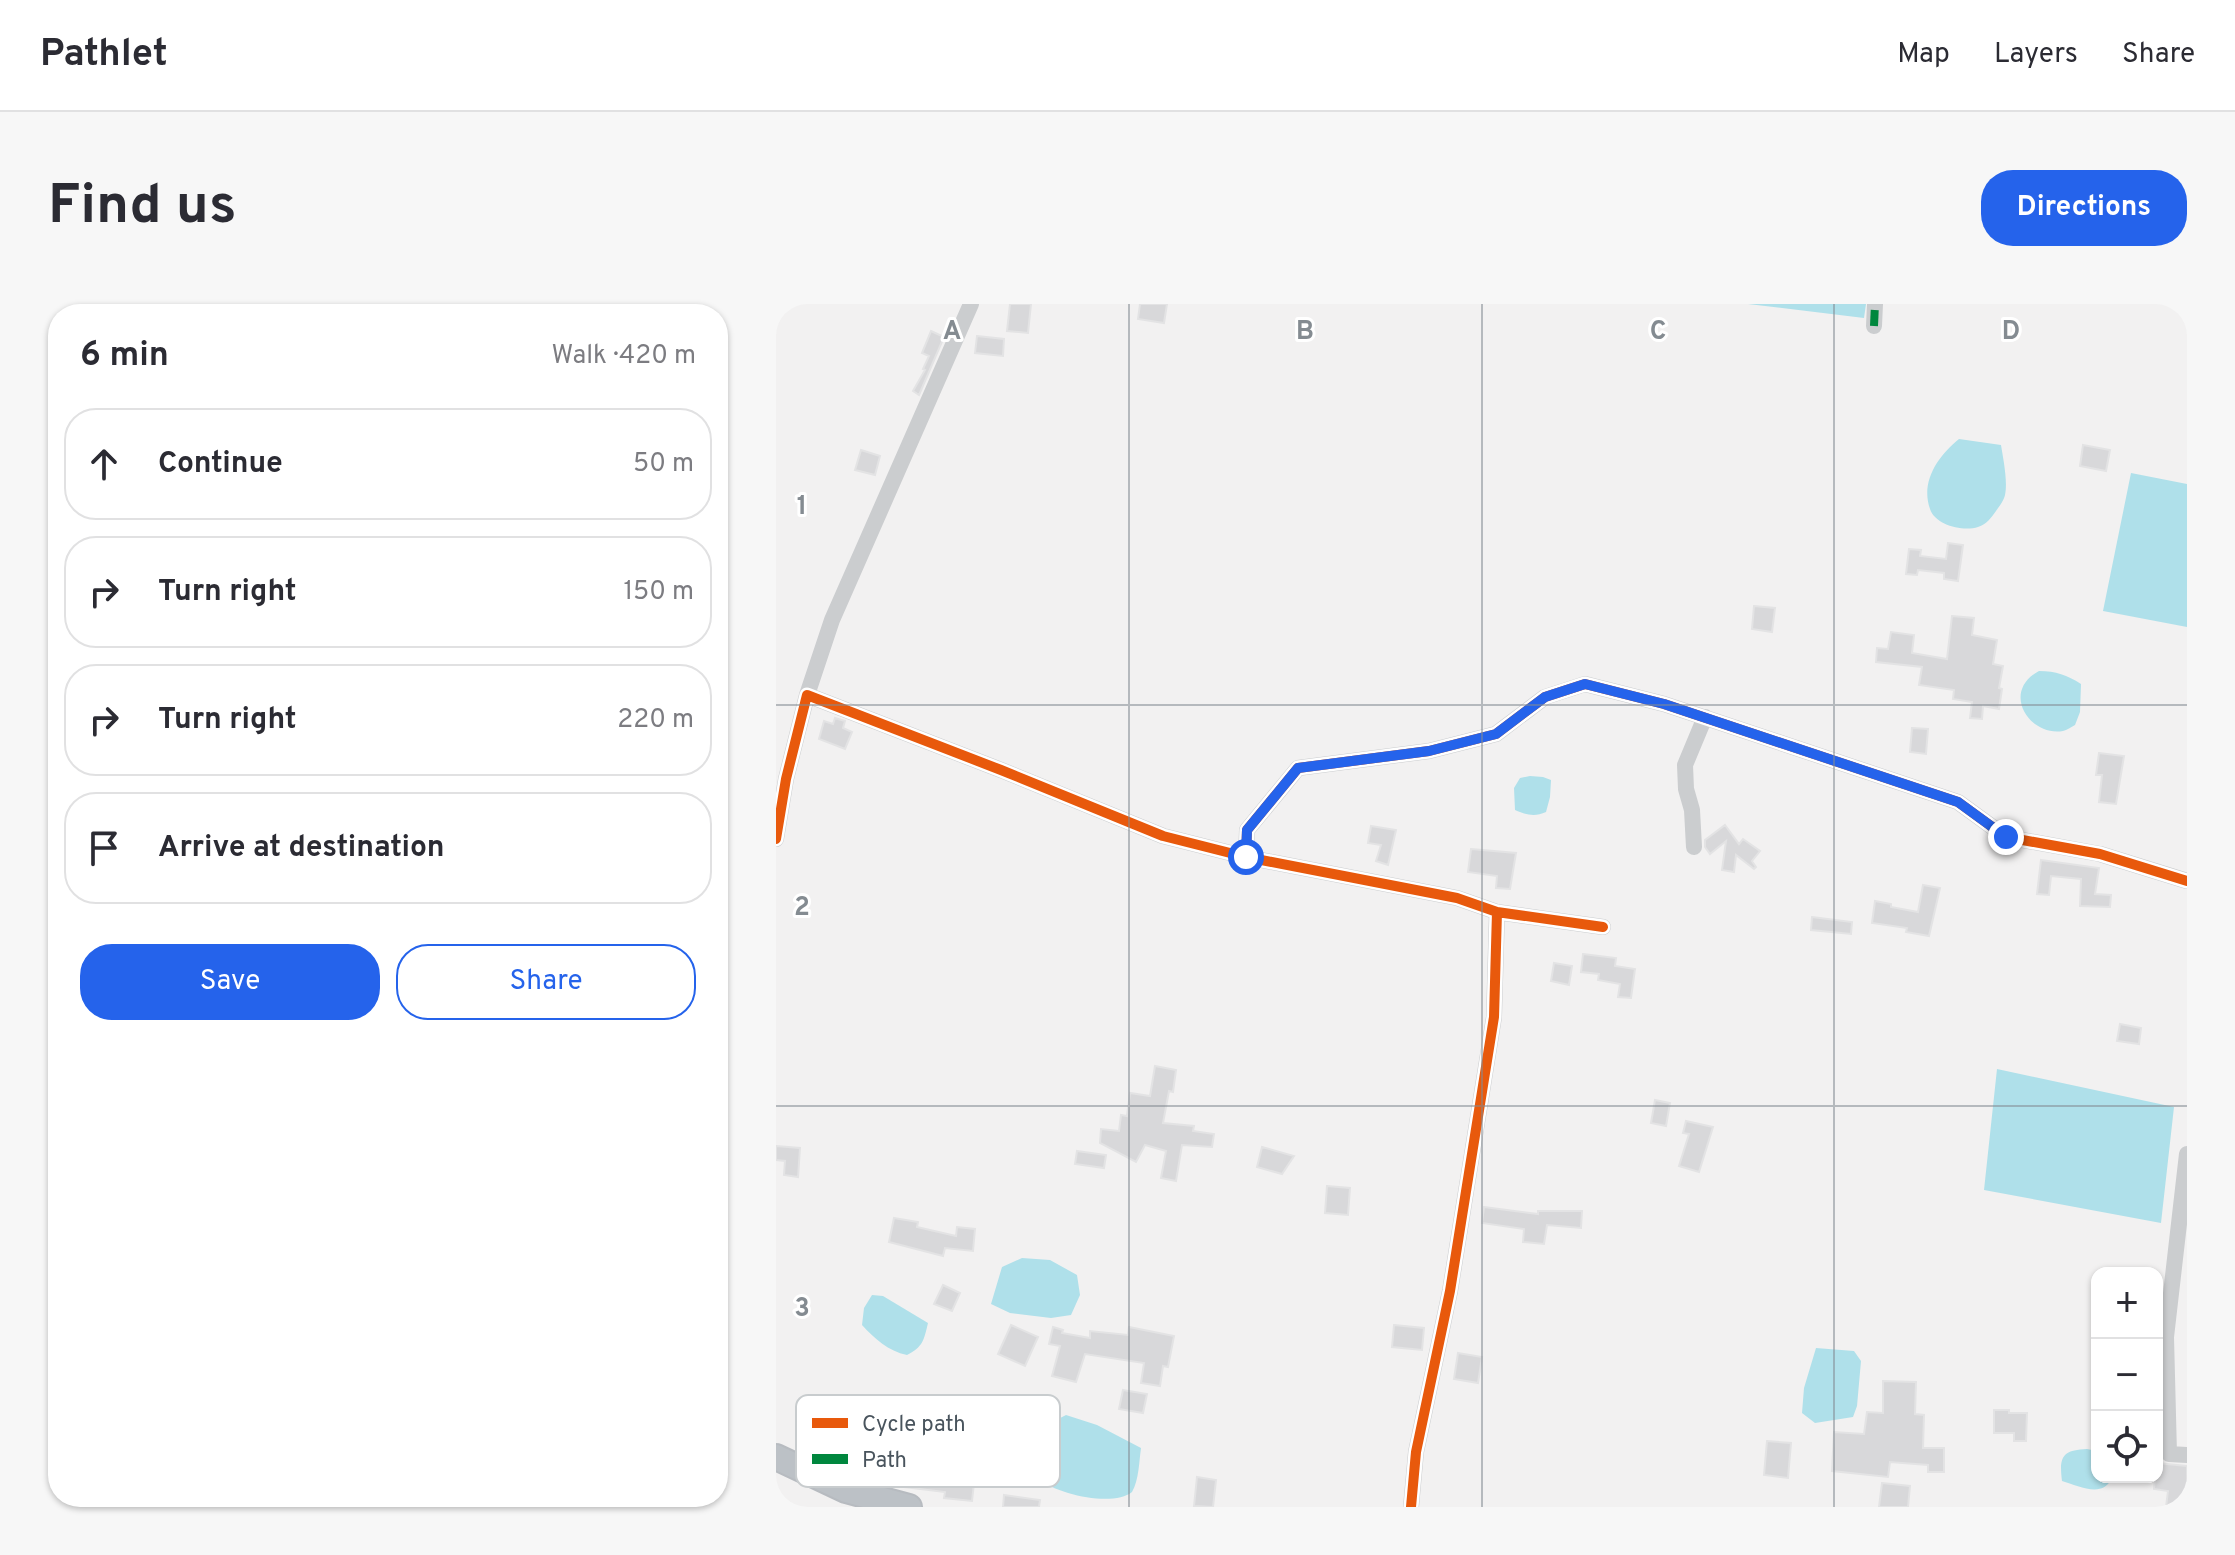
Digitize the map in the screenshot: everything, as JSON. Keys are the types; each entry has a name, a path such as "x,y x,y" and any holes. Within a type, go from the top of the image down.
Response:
{"highway":[{"path":"776,1457 796,1466"},
{"path":"840,1487 909,1507"}],"street":[{"path":"776,839 786,779 807,695 832,620 971,304"},
{"path":"1874,326 1875,304"},
{"path":"1246,857 1247,830 1298,768 1429,751 1496,734 1545,697 1585,684 1664,704 1958,802 2006,837 2100,854 2187,881"},
{"path":"807,695 1163,836 1246,857 1457,898 1497,912 1603,927"},
{"path":"1694,847 1685,765 1705,717"},
{"path":"1411,1507 1416,1452 1450,1291 1494,1017 1497,912"},
{"path":"2187,1154 2166,1337 2169,1454 2187,1455"}],"water":[{"path":"1748,304 1866,304 1864,318"},
{"path":"1959,439 2001,445 2004,463 2004,499 1988,520 1972,528 1943,523 1933,515 1928,499 1933,470"},
{"path":"2131,473 2187,484 2187,627 2103,611"},
{"path":"2039,671 2061,674 2081,684 2080,712 2075,725 2063,731 2051,731 2040,727 2024,711 2022,690 2027,680"},
{"path":"1530,776 1551,780 1550,797 1546,812 1542,814 1530,815 1515,810 1514,788 1520,778"},
{"path":"1997,1069 2174,1107 2161,1223 1984,1190"},
{"path":"1022,1258 1050,1260 1077,1275 1080,1295 1071,1315 1051,1318 1010,1313 991,1304 1002,1267"},
{"path":"872,1295 883,1296 928,1323 920,1346 907,1355 894,1351 862,1325 864,1308"},
{"path":"1816,1348 1854,1351 1861,1361 1857,1406 1853,1417 1815,1423 1802,1413 1804,1388"},
{"path":"1066,1415 1097,1425 1141,1448 1132,1492 1113,1499 1100,1499 1052,1487 1060,1487 1060,1418"},
{"path":"2091,1450 2091,1483 2108,1484 2103,1488 2090,1489 2062,1481 2062,1461 2072,1451"}],"building":[{"path":"1010,304 1031,304 1028,333 1007,331"},
{"path":"1140,304 1167,304 1164,323 1138,319"},
{"path":"931,331 944,337 919,395 913,391 925,370 929,356 922,353"},
{"path":"977,336 1004,339 1003,356 975,353"},
{"path":"2083,445 2110,450 2106,471 2080,466"},
{"path":"861,450 880,456 875,475 855,470"},
{"path":"1948,543 1963,545 1958,581 1944,579 1944,573 1918,570 1917,575 1906,574 1909,549 1921,550 1920,556 1946,559"},
{"path":"1754,606 1775,608 1772,632 1752,629"},
{"path":"1952,616 1974,618 1972,635 1997,640 1993,664 2003,666 1999,709 1983,706 1982,719 1970,718 1972,702 1953,699 1954,690 1919,685 1922,667 1876,662 1877,648 1888,649 1891,632 1914,635 1912,653 1947,659"},
{"path":"835,718 845,721 843,728 852,732 845,749 819,739 824,721 833,724"},
{"path":"1912,728 1928,729 1926,754 1910,752"},
{"path":"2099,753 2124,756 2116,804 2099,802 2102,775 2096,775"},
{"path":"1725,825 1739,844 1743,839 1760,851 1752,861 1756,867 1754,869 1736,855 1734,872 1722,870 1726,841 1710,854 1705,847 1705,840"},
{"path":"1371,826 1396,830 1388,865 1376,861 1381,845 1368,843"},
{"path":"1471,849 1516,853 1510,889 1496,888 1497,876 1468,872"},
{"path":"2041,860 2099,868 2095,894 2111,895 2110,907 2080,906 2081,879 2051,876 2049,895 2037,894"},
{"path":"1923,885 1940,888 1929,936 1906,932 1907,928 1872,923 1875,901 1918,912"},
{"path":"1812,917 1852,922 1851,934 1811,930"},
{"path":"1583,954 1616,958 1615,966 1635,969 1631,998 1618,997 1620,984 1598,980 1599,974 1581,972"},
{"path":"1554,963 1572,966 1569,985 1551,981"},
{"path":"2120,1024 2141,1028 2139,1044 2117,1041"},
{"path":"1155,1066 1176,1070 1163,1123 1194,1126 1193,1131 1214,1134 1212,1147 1182,1145 1176,1181 1161,1178 1166,1151 1145,1145 1136,1162 1100,1143 1101,1129 1119,1131 1121,1115 1127,1116 1130,1093 1150,1096"},
{"path":"1655,1100 1670,1103 1666,1126 1651,1123"},
{"path":"1686,1121 1713,1127 1699,1172 1679,1166 1689,1134 1683,1133"},
{"path":"776,1146 800,1148 798,1177 784,1175 785,1161 776,1160"},
{"path":"1262,1147 1294,1156 1282,1174 1257,1167"},
{"path":"1077,1151 1106,1155 1104,1168 1075,1164"},
{"path":"1327,1186 1350,1188 1348,1215 1325,1213"},
{"path":"1484,1207 1538,1214 1538,1211 1582,1211 1581,1228 1547,1225 1544,1244 1523,1242 1524,1229 1482,1223"},
{"path":"894,1218 918,1222 917,1227 956,1236 957,1227 975,1229 973,1251 945,1248 943,1256 889,1242"},
{"path":"943,1285 960,1293 952,1311 934,1304"},
{"path":"1011,1325 1038,1337 1025,1366 998,1354"},
{"path":"1394,1325 1424,1328 1422,1350 1392,1347"},
{"path":"1053,1327 1063,1330 1062,1333 1090,1338 1090,1331 1128,1335 1129,1327 1174,1336 1168,1367 1163,1366 1160,1386 1141,1383 1144,1363 1085,1354 1076,1382 1052,1376 1060,1346 1049,1344"},
{"path":"1458,1353 1482,1357 1478,1383 1454,1379"},
{"path":"1883,1381 1916,1382 1915,1414 1924,1415 1923,1448 1944,1448 1944,1472 1928,1472 1928,1465 1890,1462 1888,1477 1832,1471 1834,1432 1864,1434 1867,1412 1883,1413"},
{"path":"1123,1390 1147,1394 1143,1413 1119,1409"},
{"path":"1994,1410 2027,1413 2026,1441 2014,1441 2014,1433 1994,1433"},
{"path":"1767,1441 1791,1443 1788,1478 1764,1475"},
{"path":"2163,1464 2187,1466 2187,1507 2166,1507 2168,1491 2154,1489 2154,1483 2163,1483"},
{"path":"1197,1477 1216,1480 1213,1507 1194,1506"},
{"path":"1882,1483 1910,1486 1908,1507 1879,1507"},
{"path":"903,1487 974,1487 972,1501 944,1498 945,1492"},
{"path":"1004,1495 1040,1500 1039,1507 1003,1507"}],"marked path":[{"path":"1874,326 1875,304"}],"cycle path":[{"path":"1246,857 1247,830 1298,768 1429,751 1496,734 1545,697 1585,684 1664,704 1958,802 2006,837 2100,854 2187,881"},
{"path":"776,839 786,779 807,695 1163,836 1246,857 1457,898 1497,912 1603,927"},
{"path":"1411,1507 1416,1452 1450,1291 1494,1017 1497,912"}],"route":[{"path":"1246,857 1247,830 1298,768 1429,751 1496,734 1545,697 1585,684 1664,704 1958,802 2006,837"}]}
